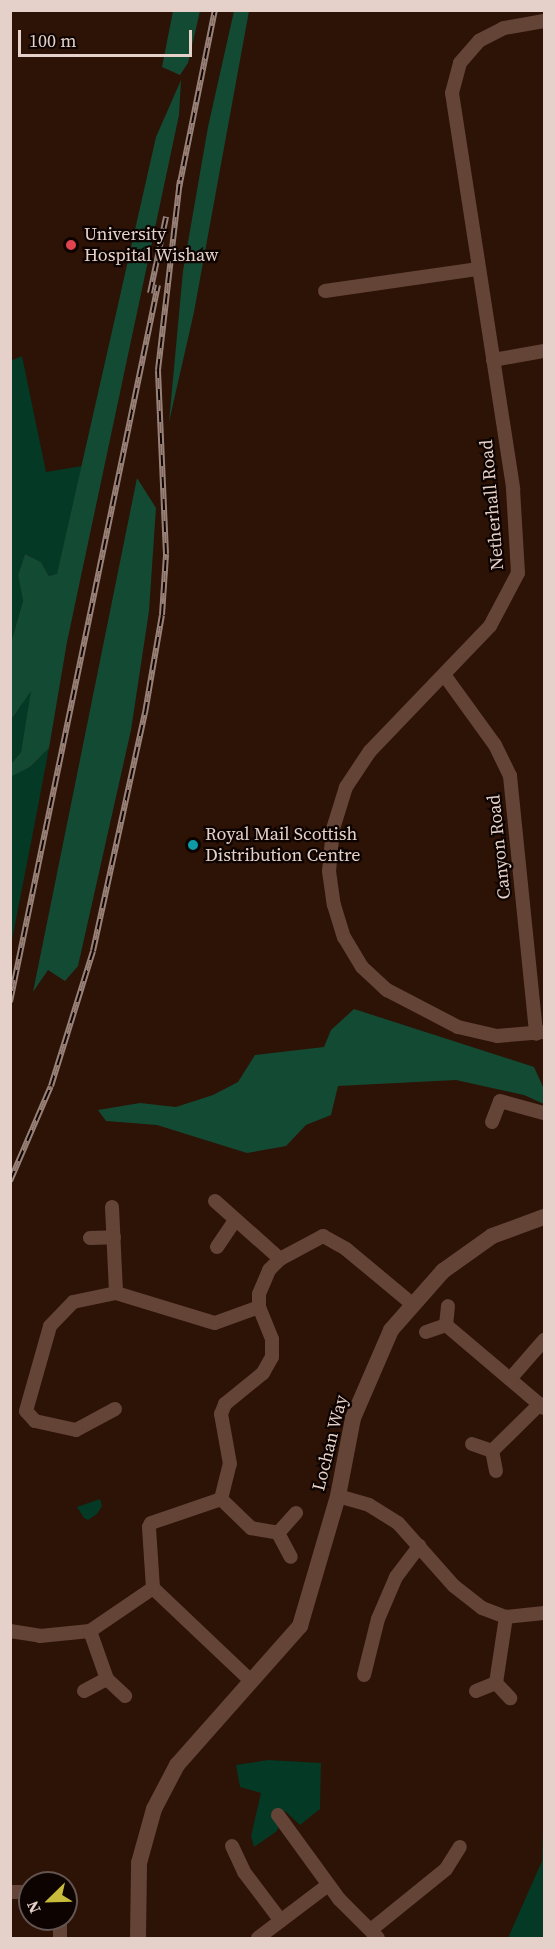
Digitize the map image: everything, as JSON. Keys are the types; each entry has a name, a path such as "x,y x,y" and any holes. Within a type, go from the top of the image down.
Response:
{"street":[{"name":"Netherhall Road","path":"497,1036 458,1027 387,990 362,967 344,937 333,905 329,871 333,829 346,787 370,751 445,676 489,626 518,573 513,489 452,104 453,83 460,63 479,40 504,28 544,21"},
{"path":"325,291 478,268"},
{"path":"493,360 544,351"},
{"name":"Canyon Road","path":"445,676 495,745 510,776 540,1033 497,1036"},
{"path":"492,1122 500,1101 544,1113"},
{"path":"215,1201 234,1222 280,1259"},
{"path":"112,1207 116,1293"},
{"name":"Lochan Way","path":"138,1938 136,1880 145,1833 177,1765 208,1726 300,1626 338,1496 353,1418 375,1359 411,1304 443,1272 492,1236 544,1217"},
{"path":"217,1247 234,1222"},
{"path":"221,1499 230,1464 221,1414 225,1404 263,1373 272,1357 272,1338 259,1307 259,1294 269,1269 280,1259 323,1236 346,1249 411,1304"},
{"path":"90,1238 114,1237"},
{"path":"115,1409 76,1430 35,1421 26,1411 50,1326 73,1302 116,1293 215,1323 259,1307"},
{"path":"446,1325 448,1306"},
{"path":"426,1332 446,1325"},
{"path":"446,1325 542,1406 492,1451"},
{"path":"510,1379 544,1340"},
{"path":"472,1444 492,1451"},
{"path":"492,1451 495,1471"},
{"path":"338,1496 369,1505 398,1523 454,1586 482,1608 506,1617 544,1612"},
{"path":"221,1499 250,1528 278,1533"},
{"path":"221,1499 151,1523 149,1566 153,1588 251,1681"},
{"path":"278,1533 296,1513"},
{"path":"278,1533 291,1557"},
{"path":"364,1675 378,1619 396,1577 419,1546"},
{"path":"10,1631 40,1636 90,1631 153,1588"},
{"path":"496,1683 506,1617"},
{"path":"90,1631 108,1679 125,1696"},
{"path":"84,1691 108,1679"},
{"path":"476,1690 496,1683"},
{"path":"496,1683 510,1698"},
{"path":"278,1815 328,1884 375,1934 446,1869 460,1847"},
{"path":"232,1846 244,1872 281,1921"},
{"path":"258,1938 328,1884"}],"green space":[{"path":"173,11 200,11 188,63 180,75 162,67"},
{"path":"234,11 249,11 194,312 169,422 183,271 208,127"},
{"path":"181,80 179,115 67,642 49,748 30,767 12,776 11,764 21,752 31,691 11,720 12,639 23,601 18,575 25,554 41,562 49,576 57,574 156,137"},
{"path":"22,356 46,472 82,466 57,575 49,576 41,562 25,554 18,575 23,601 12,639 11,680 10,361"},
{"path":"137,478 156,508 149,611 131,730 78,966 65,981 48,970 33,992"},
{"path":"32,689 21,752 11,764 11,720"},
{"path":"49,748 11,945 11,775 30,767"},
{"path":"354,1009 534,1067 544,1089 544,1104 524,1095 456,1080 338,1086 331,1115 306,1125 286,1146 247,1153 157,1125 106,1121 98,1110 140,1103 176,1107 213,1095 238,1082 255,1055 324,1047 331,1030"},
{"path":"100,1499 102,1506 97,1514 88,1520 84,1518 77,1507"},
{"path":"268,1760 321,1763 320,1809 300,1825 285,1811 277,1831 254,1847 251,1836 261,1793 240,1787 236,1765"},
{"path":"544,1799 544,1938 508,1938 542,1861"}],"railway":[{"path":"179,188 215,10"},
{"path":"10,1181 51,1086 93,951 145,713 162,615 166,554 158,370 180,180"},
{"path":"150,293 166,217"},
{"path":"10,1002 158,285"}],"place":[{"name":"University Hospital Wishaw","path":"71,245"},
{"name":"Royal Mail Scottish Distribution Centre","path":"193,845"}]}
